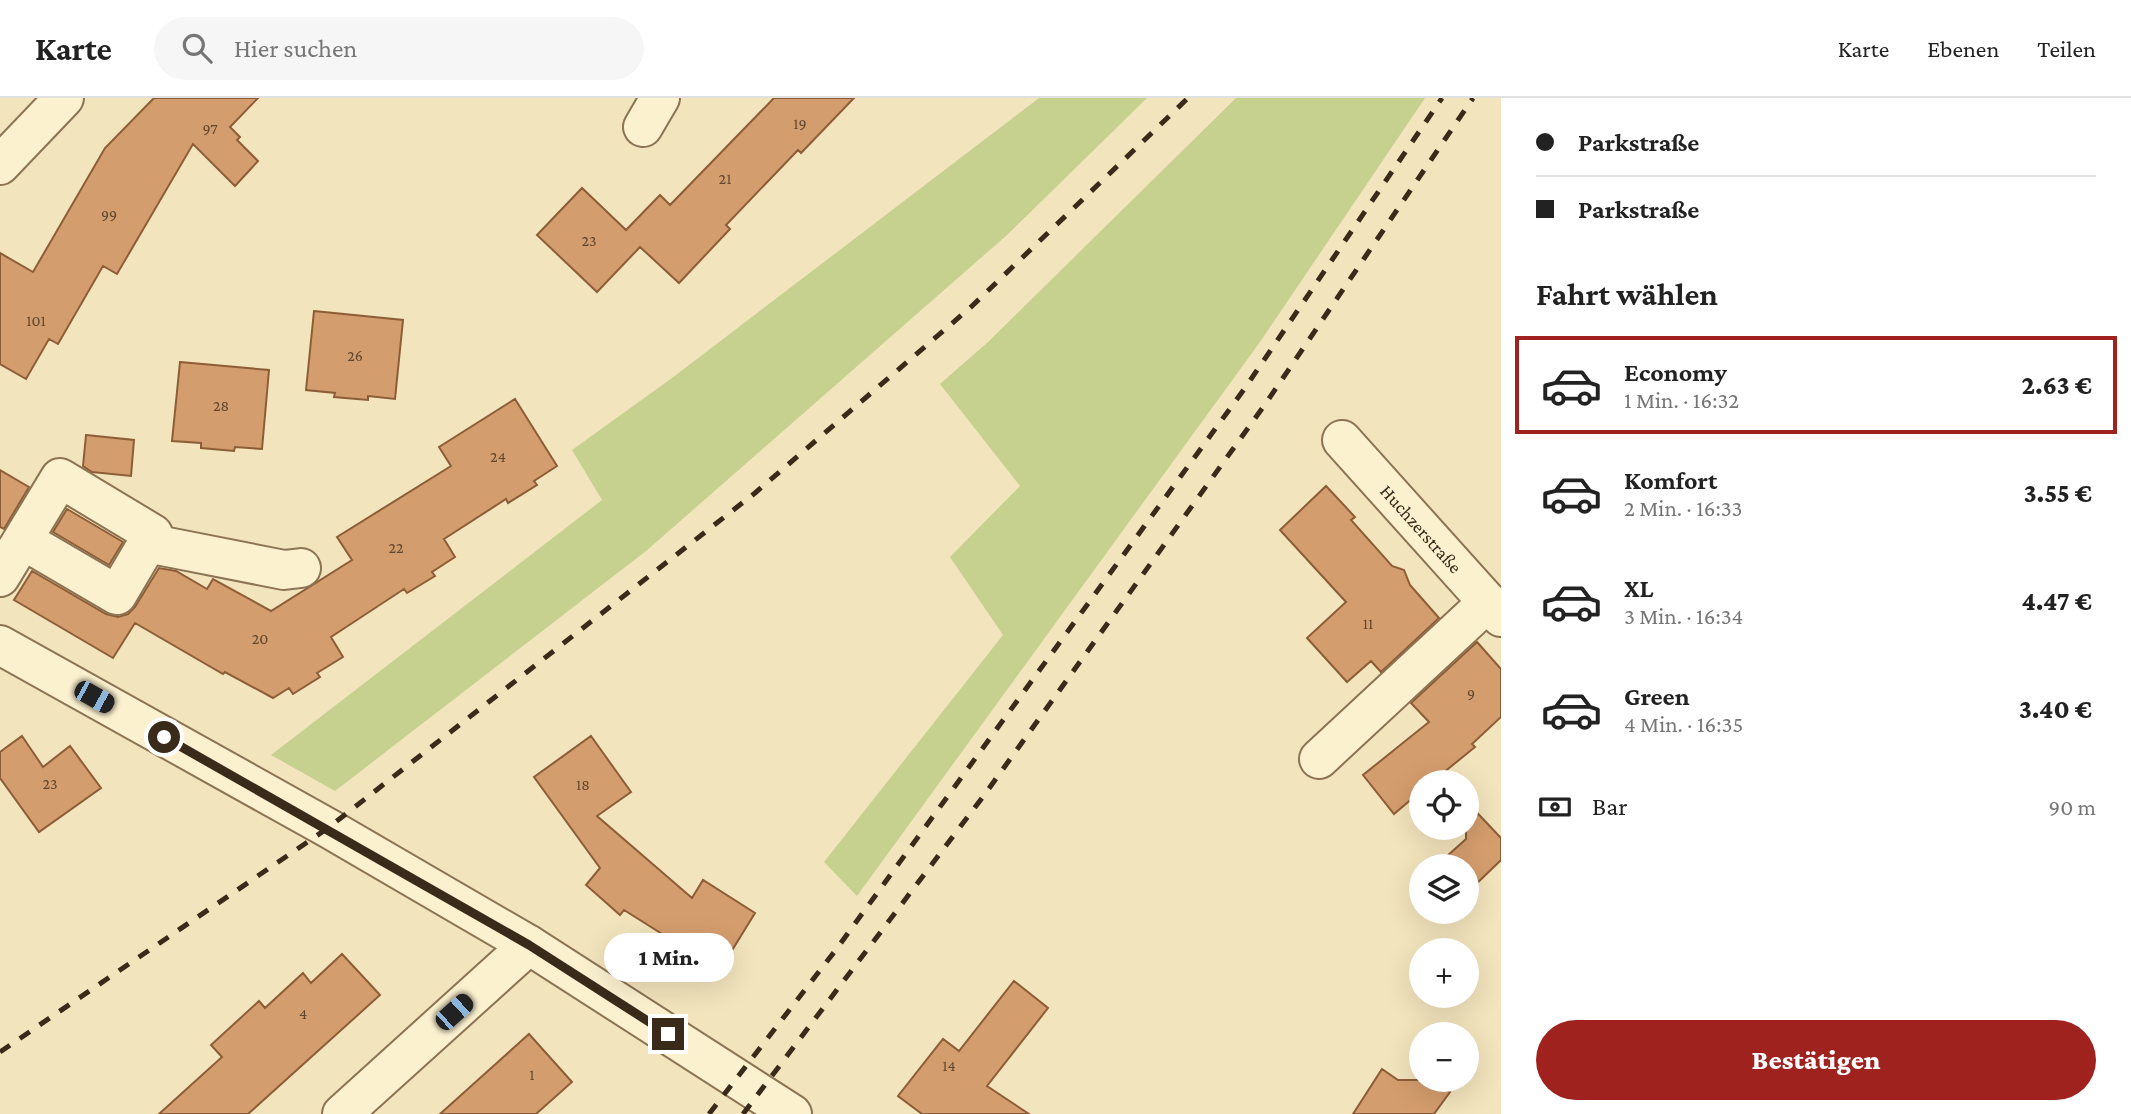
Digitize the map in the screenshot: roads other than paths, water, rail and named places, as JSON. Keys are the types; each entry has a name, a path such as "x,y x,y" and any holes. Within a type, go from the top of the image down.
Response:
{"street":[{"path":"0,165 64,98"},
{"name":"Huchzerstraße","path":"1342,440 1494,610"},
{"path":"0,577 60,478 153,534 117,595 23,540"},
{"path":"147,543 284,570 301,568"},
{"path":"1319,759 1494,610"},
{"path":"0,645 328,828 529,945 792,1114"},
{"path":"342,1114 529,945"}],"railway":[{"path":"0,1052 328,828 755,493 971,307 1188,98"},
{"path":"709,1114 835,951 1245,388 1442,98"},
{"path":"743,1114 985,794 1266,403 1473,98"}]}
